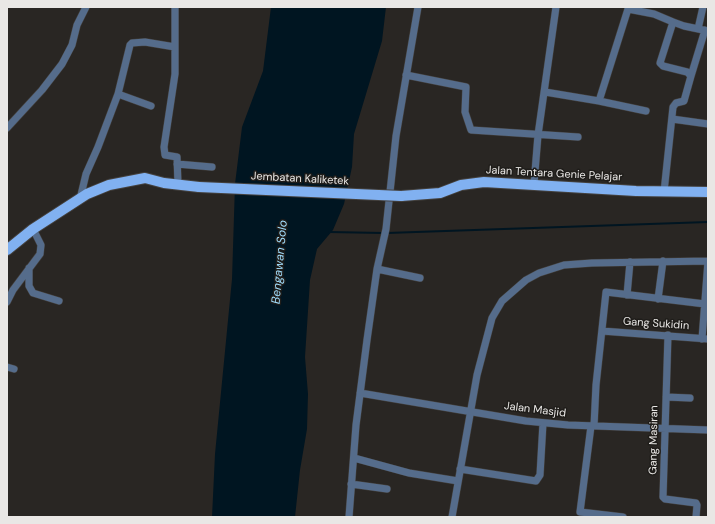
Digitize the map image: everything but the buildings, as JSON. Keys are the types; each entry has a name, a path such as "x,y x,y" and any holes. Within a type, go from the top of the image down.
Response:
{"main road":[{"name":"Jembatan Kaliketek","path":"7,250 33,230 80,199 109,185 145,178 199,187 401,196"},
{"name":"Jalan Tentara Genie Pelajar","path":"401,196 440,193 472,183 534,184 664,192 708,192"}],"street":[{"path":"7,128 42,90 62,64 72,45 77,25 86,7"},
{"path":"175,7 175,74 164,155 177,157 178,184"},
{"path":"349,517 360,393 377,269 386,229 396,136 418,7"},
{"path":"534,184 538,135 556,7"},
{"path":"664,192 674,104 684,100 704,30 703,7"},
{"path":"599,101 628,9 654,14 673,22 704,30"},
{"path":"673,22 660,63 663,66 687,72 691,76"},
{"path":"80,199 86,174 98,148 118,94 130,45 132,43 145,42 175,47"},
{"path":"406,75 466,87 465,112 471,130 578,138"},
{"path":"545,92 646,111"},
{"path":"118,94 151,106"},
{"path":"672,120 708,124"},
{"path":"177,164 212,167"},
{"path":"7,302 40,254 42,245 33,230"},
{"path":"658,299 663,261"},
{"path":"452,517 477,375 492,318 502,301 526,280 550,269 577,263 708,261 705,304 705,339"},
{"path":"628,295 630,262"},
{"path":"29,268 29,286 33,293 59,301"},
{"path":"377,269 420,278"},
{"path":"623,517 579,515 593,426 606,292 705,304"},
{"name":"Gang Sukidin","path":"602,331 705,339"},
{"name":"Gang Masiran","path":"668,335 664,498 696,503 696,517"},
{"name":"Jalan Masjid","path":"360,393 543,423 708,430"},
{"path":"666,397 690,398"},
{"path":"460,469 536,481 540,475 543,423"},
{"path":"354,458 409,473 458,481"},
{"path":"352,484 387,489"}],"water":[{"name":"Bengawan Solo","path":"271,7 386,7 382,41 354,134 352,167 344,204 333,230 317,249 310,280 305,357 308,394 307,429 300,470 295,517 212,517 215,454 232,279 235,184 242,127 263,71"}],"waterway":[{"path":"387,233 708,222"},
{"path":"329,232 383,233"}]}
